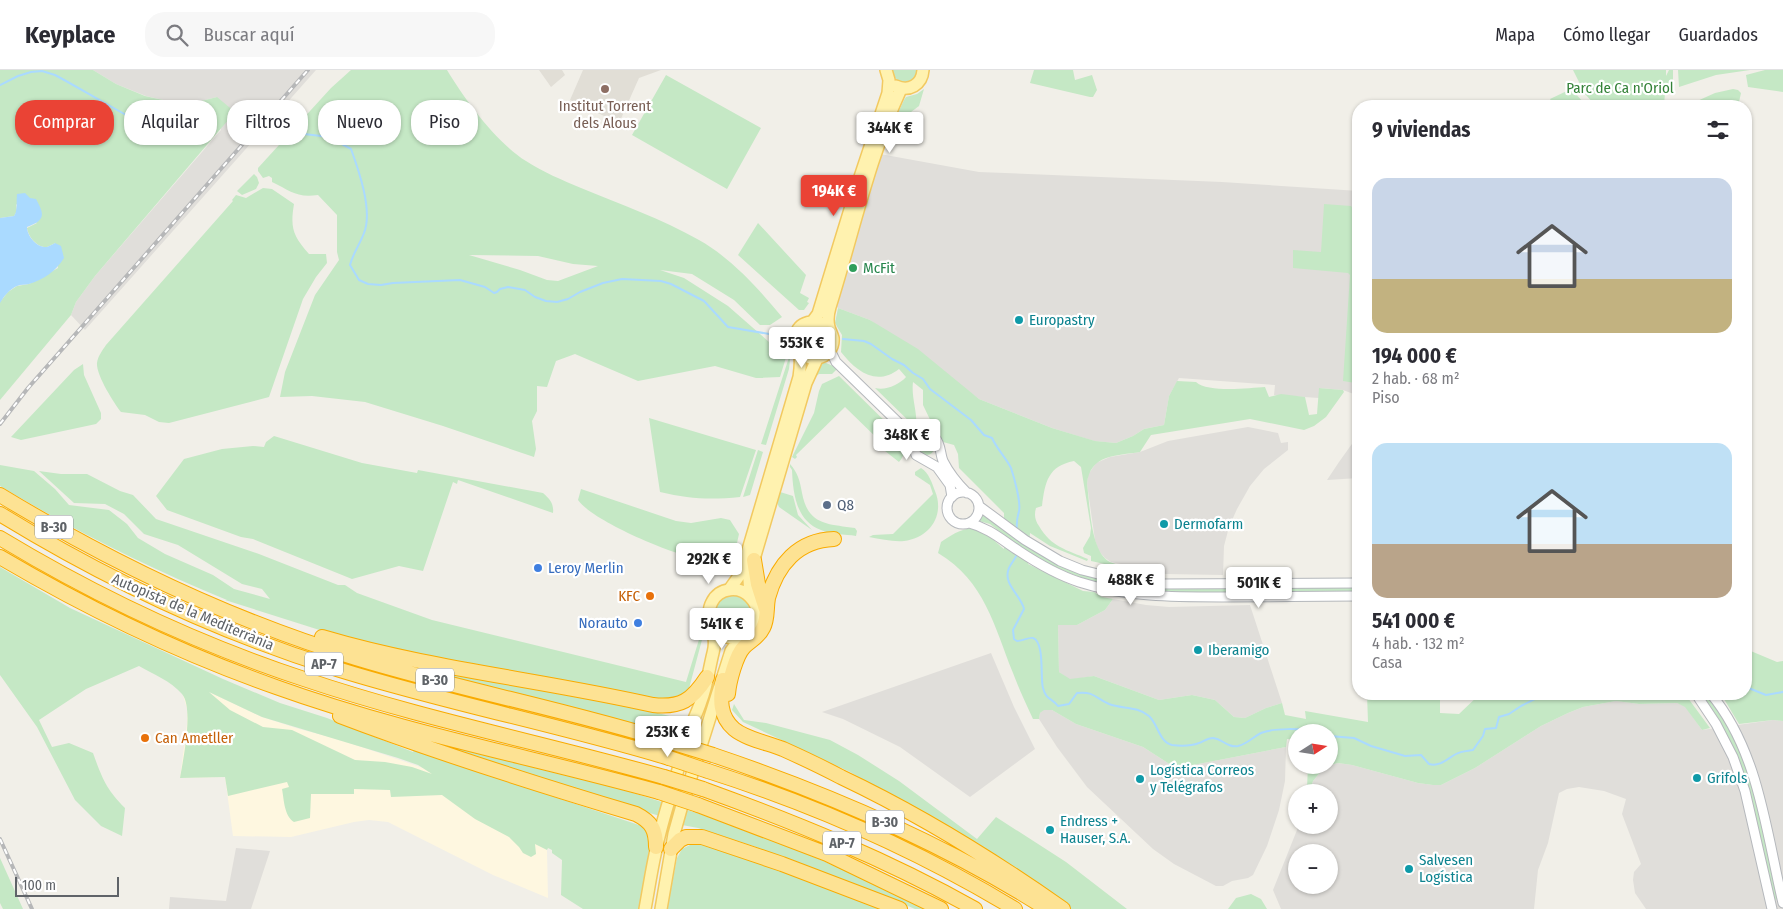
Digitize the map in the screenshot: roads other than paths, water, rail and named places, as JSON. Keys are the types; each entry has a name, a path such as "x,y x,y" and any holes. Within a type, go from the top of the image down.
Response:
{"highway":[{"name":"B-30","path":"0,495 109,557 202,601 355,658 616,725 713,755 817,792 944,851 1047,909"},
{"name":"Autopista de la Mediterrània","path":"0,514 52,545 115,578 215,625 263,643 376,680 670,758 771,792 862,829 934,864 1015,909"},
{"name":"Autopista de la Mediterrània","path":"0,538 88,587 152,619 279,671 395,707 606,761 703,789 785,819 842,843 975,909"},
{"path":"834,540 820,540 809,544 792,555 775,579 768,597 766,620 761,633 744,646 730,682 728,700 733,717 761,740 835,774 914,814 976,851 1063,909"},
{"path":"0,557 100,612 170,644 277,688 392,723 659,792 827,854 941,909"},
{"path":"754,560 758,584 766,610"},
{"path":"202,601 324,638 399,657 562,686 653,705 668,706 682,702 694,694 707,677"},
{"path":"222,666 284,694 418,746 636,814 652,824 656,834 656,846"},
{"path":"722,680 721,709 726,720 747,738 761,740"},
{"path":"671,849 686,836 702,837 782,864 900,909"}],"main road":[{"path":"888,75 894,86 902,89 912,88 917,84 923,70"},
{"path":"812,322 818,315 822,303 888,92 888,75"},
{"path":"750,596 749,580 754,560 806,383 819,358 830,350 833,338 829,328 828,317 830,307 861,199 888,118 902,89"},
{"path":"729,590 739,576 752,538 799,377 801,360 800,351 796,343 797,334 804,325 812,322 821,323 829,328"},
{"path":"800,351 809,358 819,358"},
{"path":"646,909 656,846 688,737 702,700 715,642 710,622 710,606 717,595 729,590 744,592 754,602 757,617 750,631 741,637 731,651 681,809 671,849 661,909"},
{"path":"713,629 724,637 741,637"}],"street":[{"path":"830,350 836,362 906,431 915,444 915,451 919,458 937,467 946,478 950,485 952,497 947,508 949,516 956,523 969,523 988,530 1057,573 1080,582 1121,592 1159,596 1352,596"},
{"path":"819,358 836,362"},
{"path":"906,431 915,435 928,435 936,439 948,471 967,492 975,497 979,506 1035,546 1060,561 1082,570 1122,580 1160,584 1352,583"},
{"path":"915,444 923,436"},
{"path":"952,497 959,493 967,492"},
{"path":"969,523 978,515 979,506"},
{"path":"1700,700 1716,724 1733,757 1745,790 1772,909"},
{"path":"1715,700 1729,720 1742,745 1752,771 1783,903"}],"water":[{"path":"25,193 30,198 36,199 42,213 37,222 27,227 31,238 43,247 55,243 61,246 64,258 53,271 44,277 29,284 18,285 12,289 0,303 0,218 14,216 17,194"}],"waterway":[{"path":"0,85 18,76 42,71 55,75 124,114"},
{"path":"308,134 329,137 351,149 364,191 367,214 364,233 350,265 359,280 368,284 381,285 460,280 485,287 494,293 508,287 525,290 535,297 546,301 557,302 603,283 622,279 661,281 704,301 728,327 781,336"},
{"path":"843,339 864,341 904,365 923,379 930,389 971,420 984,435 992,438 1009,464 1014,477 1019,507 1017,530"},
{"path":"1017,554 1009,568 1008,579 1024,609 1013,630 1014,639 1017,641 1033,638 1037,641 1041,653 1044,692 1058,706 1069,704 1077,693 1091,694 1109,704 1134,709 1149,716 1161,737 1172,745 1193,745 1213,738 1231,746 1238,746 1266,731 1288,729"},
{"path":"1752,689 1766,695 1783,692"},
{"path":"1338,737 1354,738 1371,746 1405,756 1421,755 1429,764 1433,765 1443,762 1458,753 1473,750 1483,736 1485,729 1496,728 1499,717 1509,714 1533,700"}],"railway":[{"path":"0,424 28,388 308,70"},
{"path":"0,839 32,909"}],"place":[{"name":"Institut Torrent dels Alous","path":"605,89"},
{"name":"McFit","path":"853,268"},
{"name":"Europastry","path":"1019,320"},
{"name":"Q8","path":"827,505"},
{"name":"Dermofarm","path":"1164,524"},
{"name":"Leroy Merlin","path":"538,568"},
{"name":"KFC","path":"650,596"},
{"name":"Norauto","path":"638,623"},
{"name":"Iberamigo","path":"1198,650"},
{"name":"Can Ametller","path":"145,738"},
{"name":"Grifols","path":"1697,778"},
{"name":"Logística Correos y Telégrafos","path":"1140,779"},
{"name":"Endress + Hauser, S.A.","path":"1050,830"},
{"name":"Salvesen Logística","path":"1409,869"}],"park label":[{"name":"Parc de Ca n'Oriol","path":"1620,88"}]}
